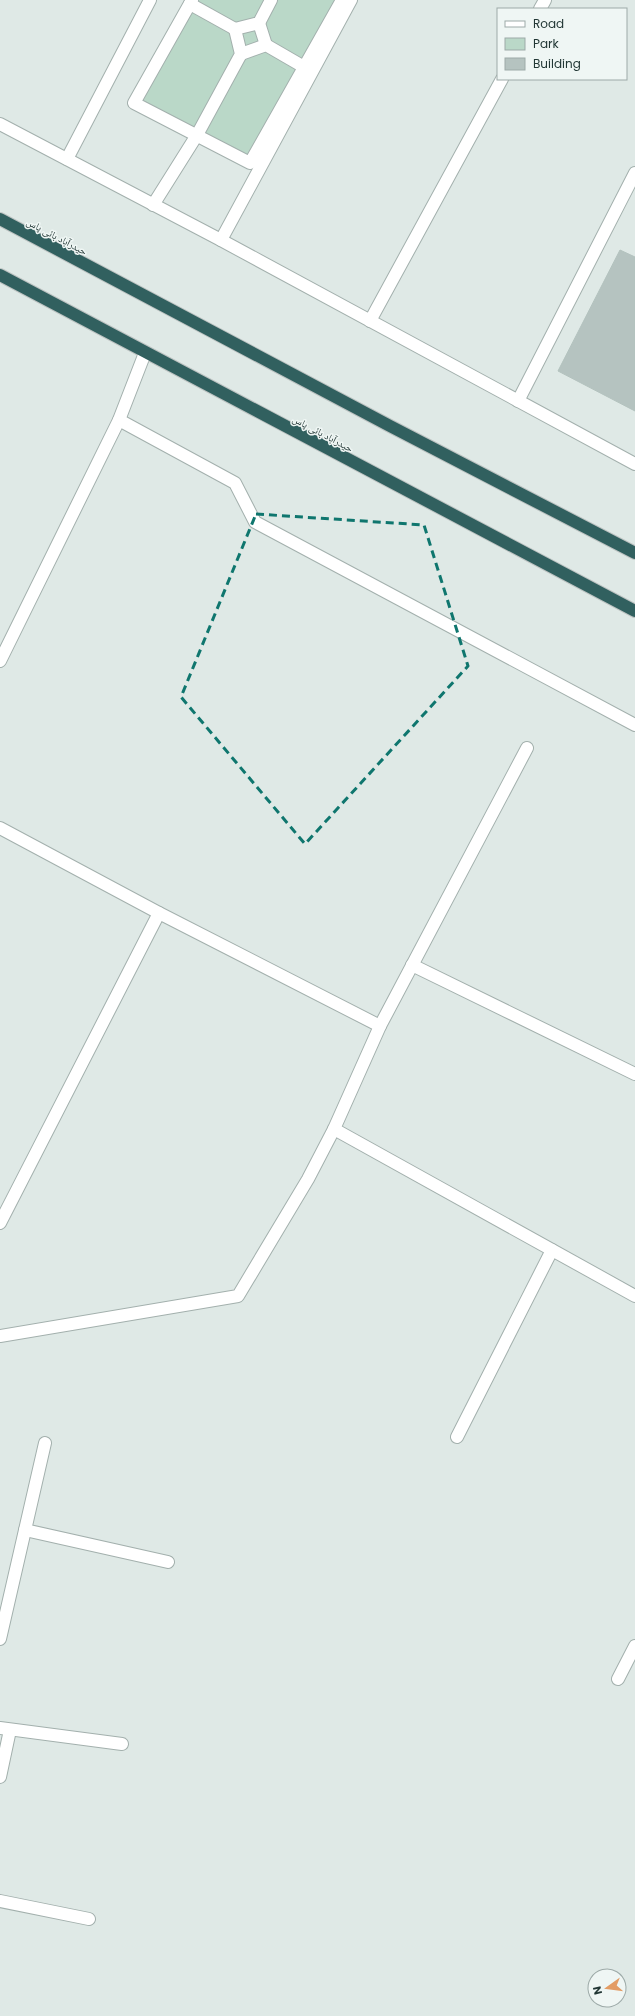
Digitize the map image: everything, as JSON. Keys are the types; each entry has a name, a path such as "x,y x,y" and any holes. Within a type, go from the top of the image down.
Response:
{"highway":[{"name":"حیدرآباد بائی پاس","path":"0,219 390,426 635,553"},
{"name":"حیدرآباد بائی پاس","path":"0,275 635,611"}],"street":[{"path":"67,159 150,0"},
{"path":"271,0 259,23 266,44 304,67"},
{"path":"241,54 235,29 191,2 134,103 250,163 342,0"},
{"path":"221,240 352,0"},
{"path":"235,29 259,23"},
{"path":"153,204 197,135 241,54 266,44"},
{"path":"370,321 501,80"},
{"path":"0,124 221,240 635,464"},
{"path":"518,401 635,173"},
{"path":"0,661 119,420 145,353"},
{"path":"119,420 235,483 255,522 635,725"},
{"path":"0,1336 238,1296 308,1179 334,1129 380,1026 527,748"},
{"path":"0,828 159,913 380,1026"},
{"path":"0,1223 159,913"},
{"path":"412,965 635,1074"},
{"path":"334,1129 635,1296"},
{"path":"457,1437 552,1250"},
{"path":"0,1639 45,1443"},
{"path":"25,1530 168,1562"},
{"path":"618,1679 635,1646"},
{"path":"0,1777 5,1729 122,1744"},
{"path":"0,1901 89,1919"}],"highlighted area":[{"path":"256,514 424,525 468,666 305,844 181,697"}],"green space":[{"path":"192,0 342,0 250,163 134,103"}],"building":[{"path":"620,250 635,257 635,411 558,371"}]}
